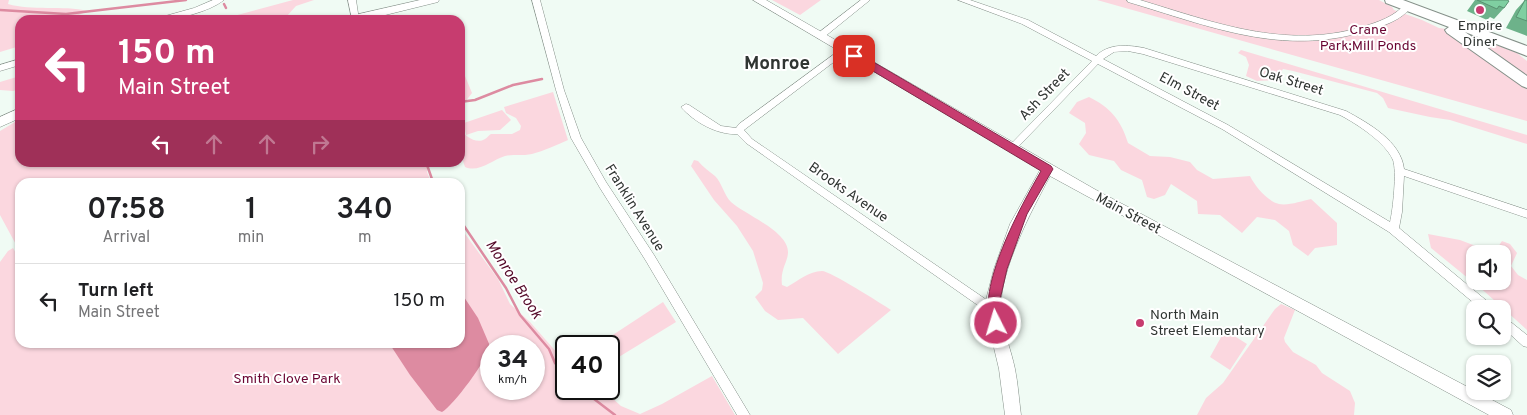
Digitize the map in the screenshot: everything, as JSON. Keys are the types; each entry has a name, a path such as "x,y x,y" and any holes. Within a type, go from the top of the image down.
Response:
{"main road":[{"path":"1391,0 1527,51"},
{"path":"1439,18 1448,27 1496,59 1527,83"}],"street":[{"path":"179,15 220,0"},
{"path":"352,0 353,15"},
{"path":"370,15 434,0"},
{"name":"Franklin Avenue","path":"536,0 560,90 576,138 744,415"},
{"name":"Main Street","path":"758,0 1047,169 1505,415"},
{"path":"820,36 866,0"},
{"name":"Elm Street","path":"962,0 1025,22 1225,127 1393,228 1478,300"},
{"path":"1131,0 1234,30 1270,38 1316,40 1364,30 1396,17 1408,6"},
{"name":"Oak Street","path":"1097,59 1110,50 1128,48 1144,51 1343,113 1364,125 1389,147 1397,160 1399,171 1397,219 1393,228"},
{"path":"686,107 720,130 727,132 739,131 742,126 844,50"},
{"name":"Ash Street","path":"1012,148 1097,59"},
{"path":"0,68 15,64"},
{"path":"0,123 15,115"},
{"name":"Brooks Avenue","path":"739,131 749,141 993,310"},
{"path":"1013,415 1007,369 993,310 994,296 1009,246 1022,214 1047,169"},
{"path":"1399,171 1527,214"},
{"path":"1511,328 1527,342"}],"green space":[{"path":"0,0 9,0 8,4 17,6 68,8 88,11 79,15 15,15 15,48 0,52"},
{"path":"293,0 314,0 296,6 288,15 238,15"},
{"path":"772,0 821,0 800,15"},
{"name":"Crane Park;Mill Ponds","path":"1097,0 1379,0 1394,10 1439,28 1461,31 1517,53 1527,61 1527,121"},
{"path":"1241,50 1527,135 1527,144 1450,120 1388,108 1383,98 1377,93 1293,71 1283,69 1276,80 1257,81 1246,76 1249,65 1246,57 1238,53"},
{"path":"465,76 472,93 465,102"},
{"path":"15,78 15,90 0,90 0,82"},
{"path":"553,92 568,140 532,154 505,156 480,167 465,167 465,135 474,140 482,141 491,134 512,134 520,130 521,126 516,118 506,113 504,107"},
{"path":"1089,97 1103,105 1114,115 1128,143 1150,156 1170,157 1190,162 1197,170 1213,179 1250,176 1262,193 1270,200 1279,204 1291,204 1311,199 1337,223 1337,245 1315,248 1308,256 1293,245 1289,231 1275,220 1257,217 1242,233 1220,215 1198,214 1197,201 1171,184 1165,195 1154,199 1147,197 1142,180 1121,170 1114,161 1089,155 1079,144 1086,133 1085,123 1069,113 1077,102"},
{"path":"502,110 511,120 500,130 478,131 466,135 465,123"},
{"path":"15,122 15,167 428,167 427,172 429,178 15,178 15,243 0,215 0,131"},
{"path":"694,160 698,161 715,176 731,202 773,230 786,244 788,256 782,274 782,285 787,287 808,274 817,271 827,272 891,310 838,354 803,318 778,320 765,311 755,297 762,290 763,283 753,251 737,226 714,200 691,166"},
{"name":"Smith Clove Park","path":"465,234 498,279 510,304 541,335 480,335 480,400 545,400 545,339 555,350 555,400 614,400 621,406 640,414 712,376 735,415 0,415 0,262 8,251 13,248 15,251 15,348 465,348"},
{"path":"1428,234 1460,240 1473,245 1466,245 1466,277 1431,248"},
{"path":"1502,241 1511,245 1499,245"},
{"path":"1511,245 1517,253 1511,266"},
{"path":"1511,266 1518,275 1527,280 1527,330 1511,316 1511,300 1494,300 1483,290 1511,290"},
{"path":"663,302 676,322 620,356 620,335 613,335"},
{"path":"1281,304 1295,310 1284,338 1285,342 1293,352 1316,365 1322,373 1350,391 1355,403 1354,415 1197,415 1206,398 1223,383 1275,309"},
{"path":"1225,330 1247,344 1230,370 1210,357"}],"shaded area":[{"path":"465,298 478,318 485,335 480,335 480,366 454,401 442,412 437,410 392,348 465,348"}],"building":[{"path":"1477,0 1509,1 1504,8 1499,6 1497,9"},
{"path":"1525,0 1527,0 1527,21 1516,17"}],"waterway":[{"name":"Monroe Brook","path":"0,10 66,14 186,0"},
{"name":"Monroe Brook","path":"224,4 226,8"},
{"path":"465,101 475,100 513,85 542,79"},
{"name":"Monroe Brook","path":"428,167 432,178"},
{"name":"Monroe Brook","path":"465,227 506,288 520,315 549,349 555,363"},
{"name":"Monroe Brook","path":"595,400 615,415"}],"place":[{"name":"Empire Diner","path":"1480,10"},
{"name":"North Main Street Elementary","path":"1140,323"}],"district":[{"name":"Monroe","path":"777,64"}],"route":[{"path":"854,56 1047,169 1017,224 1001,269 993,304 996,323"}]}
